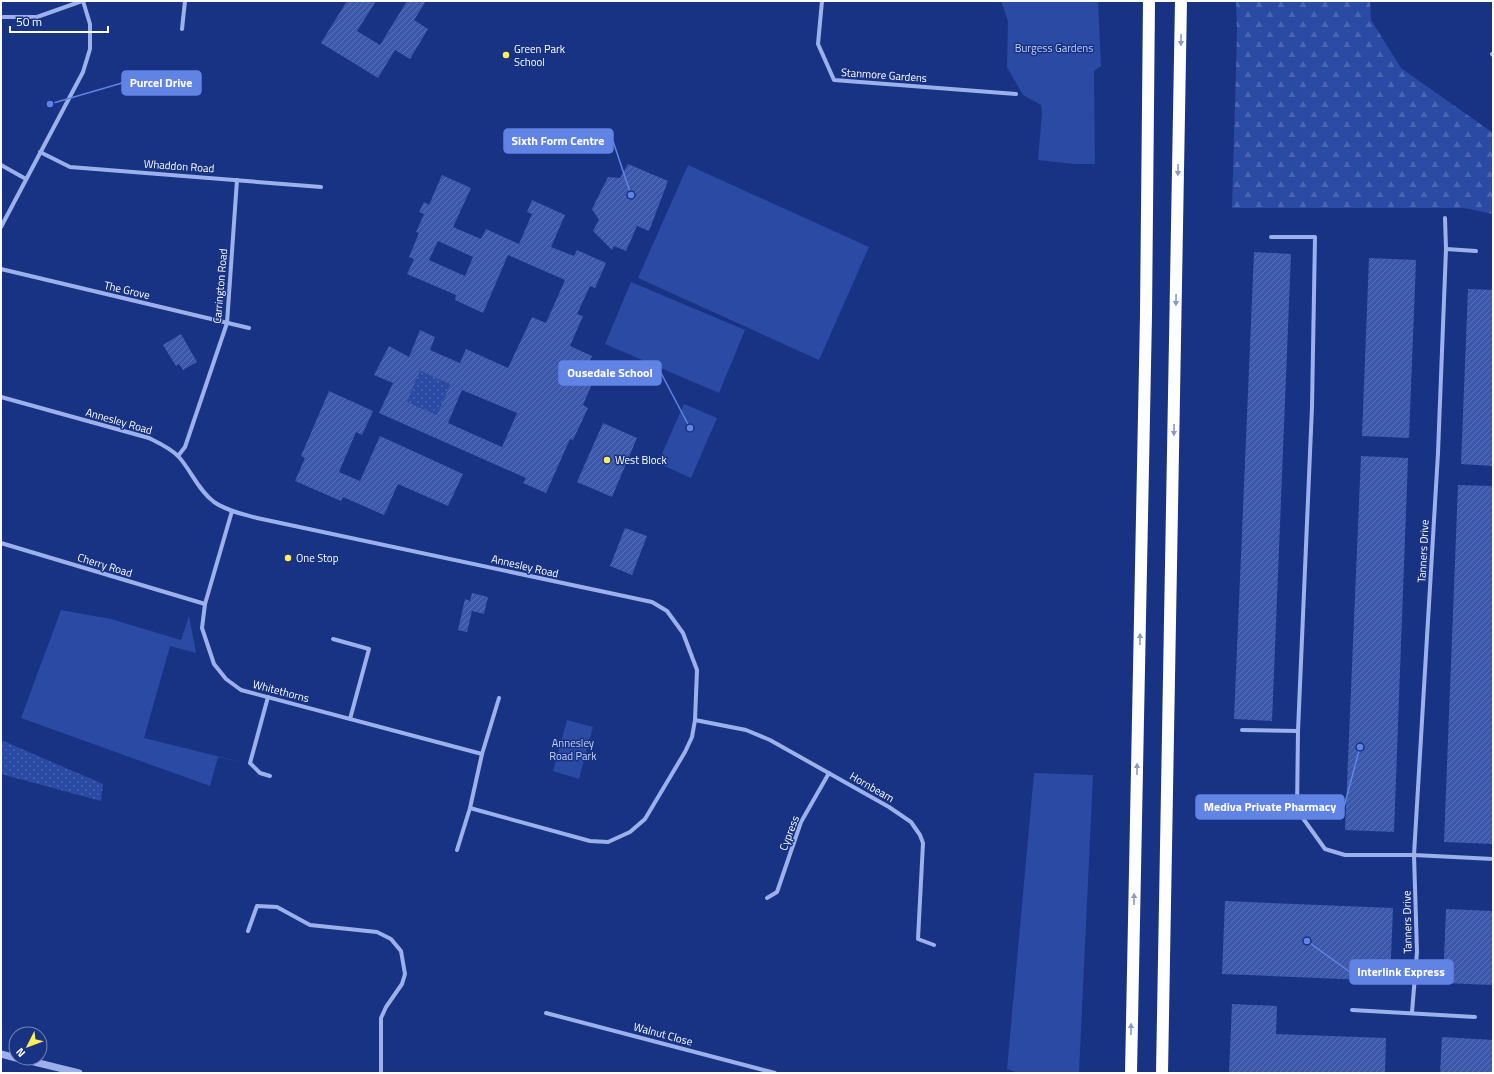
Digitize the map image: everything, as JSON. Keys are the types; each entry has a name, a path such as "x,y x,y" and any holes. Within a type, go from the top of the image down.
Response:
{"highway":[{"path":"1131,1070 1146,315 1149,1"},
{"path":"1162,1073 1181,1"}],"street":[{"path":"1,17 37,18 83,1 90,24 90,49 83,72 1,227"},
{"path":"182,30 185,1"},
{"name":"Stanmore Gardens","path":"822,1 818,44 834,80 1016,94"},
{"name":"Whaddon Road","path":"40,152 70,167 321,187"},
{"path":"1,165 26,179"},
{"name":"Carrington Road","path":"178,456 186,447 227,323 237,180"},
{"name":"Tanners Drive","path":"1412,1012 1417,952 1414,855 1438,453 1446,249 1444,218"},
{"path":"1271,237 1315,237 1312,407 1298,731 1297,810 1307,826 1325,849 1345,855 1414,855 1493,859"},
{"path":"1446,249 1476,251"},
{"name":"The Grove","path":"1,269 250,328"},
{"name":"Annesley Road","path":"1,397 149,438 166,446 178,456 200,488 214,502 232,511 258,518 652,602 667,611 683,633 697,670 695,720 692,737 685,752 645,819 630,832 608,842 590,841 470,808"},
{"name":"Whitethorns","path":"232,511 205,604 202,628 207,648 214,664 226,679 241,690 482,754"},
{"name":"Cherry Road","path":"1,543 205,604"},
{"path":"333,638 369,649 350,719"},
{"path":"268,697 250,763 260,773 270,776"},
{"path":"457,850 470,808 482,754 499,698"},
{"name":"Hornbeam","path":"695,720 746,730 770,740 889,807 911,822 920,835 923,843 918,939 934,945"},
{"path":"1242,730 1298,731"},
{"name":"Cypress","path":"766,898 777,892 801,822 829,773"},
{"path":"248,931 257,906 277,908 310,925 376,932 391,939 401,951 405,974 402,984 386,1007 382,1018 381,1073"},
{"path":"1352,1010 1412,1012 1475,1017"},
{"name":"Walnut Close","path":"546,1013 775,1073"},
{"path":"48,1066 79,1073"}],"green space":[{"name":"Burgess Gardens","path":"1001,1 1098,1 1101,66 1094,71 1095,164 1073,164 1038,160 1042,113 1041,105 1023,95 1007,67 1008,21"},
{"path":"1236,1 1370,1 1371,20 1401,68 1493,133 1493,214 1464,208 1232,208 1237,32"},
{"path":"688,165 869,247 819,360 638,278"},
{"path":"631,282 745,330 719,393 605,344"},
{"path":"420,371 450,384 437,415 407,402"},
{"path":"684,404 717,418 691,478 658,463"},
{"path":"61,610 111,619 181,640 189,616 196,653 170,646 144,738 245,763 218,757 210,786 21,718"},
{"name":"Annesley Road Park","path":"567,720 593,727 579,779 553,771"},
{"path":"1,740 103,784 101,801 1,774"},
{"path":"1034,773 1093,775 1079,1073 1018,1073 1007,1069"}],"building":[{"path":"347,1 376,1 357,31 380,45 407,1 426,1 414,20 428,29 410,59 395,50 378,78 321,43"},
{"path":"628,164 668,181 649,231 637,226 626,251 614,246 612,250 593,231 599,220 592,209 608,177 620,178"},
{"path":"442,175 471,188 453,227 481,239 486,229 519,244 532,214 527,212 532,200 565,215 551,247 574,256 577,250 606,263 595,288 590,286 577,314 583,316 570,346 592,356 589,362 599,367 583,405 588,408 573,440 570,439 546,493 523,483 526,478 379,413 393,383 374,375 389,346 409,357 420,330 435,337 430,350 460,363 466,349 508,368 532,317 546,323 565,280 508,255 483,313 455,300 456,295 407,274 414,259 409,257 419,233 416,232 424,214 419,212 424,202 429,205","holes":["438,241 473,257 465,276 429,260","420,371 450,384 437,415 407,402","462,390 517,413 502,447 448,423"]},
{"path":"1254,252 1291,254 1272,721 1234,719"},
{"path":"1369,258 1416,260 1409,438 1362,436"},
{"path":"1468,289 1493,290 1493,466 1461,464"},
{"path":"181,334 197,362 183,370 179,364 176,366 163,345"},
{"path":"329,391 373,411 362,435 356,432 339,472 360,481 380,436 463,474 448,506 398,484 384,515 343,497 341,501 295,481 305,458 301,456"},
{"name":"West Block","path":"603,423 637,438 612,497 577,482"},
{"path":"1361,456 1408,458 1394,832 1345,830"},
{"path":"1458,485 1493,486 1493,844 1444,842"},
{"path":"625,528 647,536 632,575 610,566"},
{"path":"472,593 488,597 484,614 472,611 467,632 458,630 465,599 470,601"},
{"path":"1225,901 1393,908 1390,981 1222,974"},
{"path":"1446,909 1493,911 1493,985 1443,983"},
{"path":"1232,1004 1277,1006 1276,1034 1386,1038 1385,1073 1229,1073"},
{"path":"1442,1037 1493,1040 1493,1073 1440,1073"}],"place":[{"name":"Green Park School","path":"506,55"},
{"name":"Purcel Drive","path":"50,104"},
{"name":"Sixth Form Centre","path":"631,195"},
{"name":"Ousedale School","path":"690,428"},
{"name":"West Block","path":"607,460"},
{"name":"One Stop","path":"288,558"},
{"name":"Mediva Private Pharmacy","path":"1360,747"},
{"name":"Interlink Express","path":"1307,941"}]}
